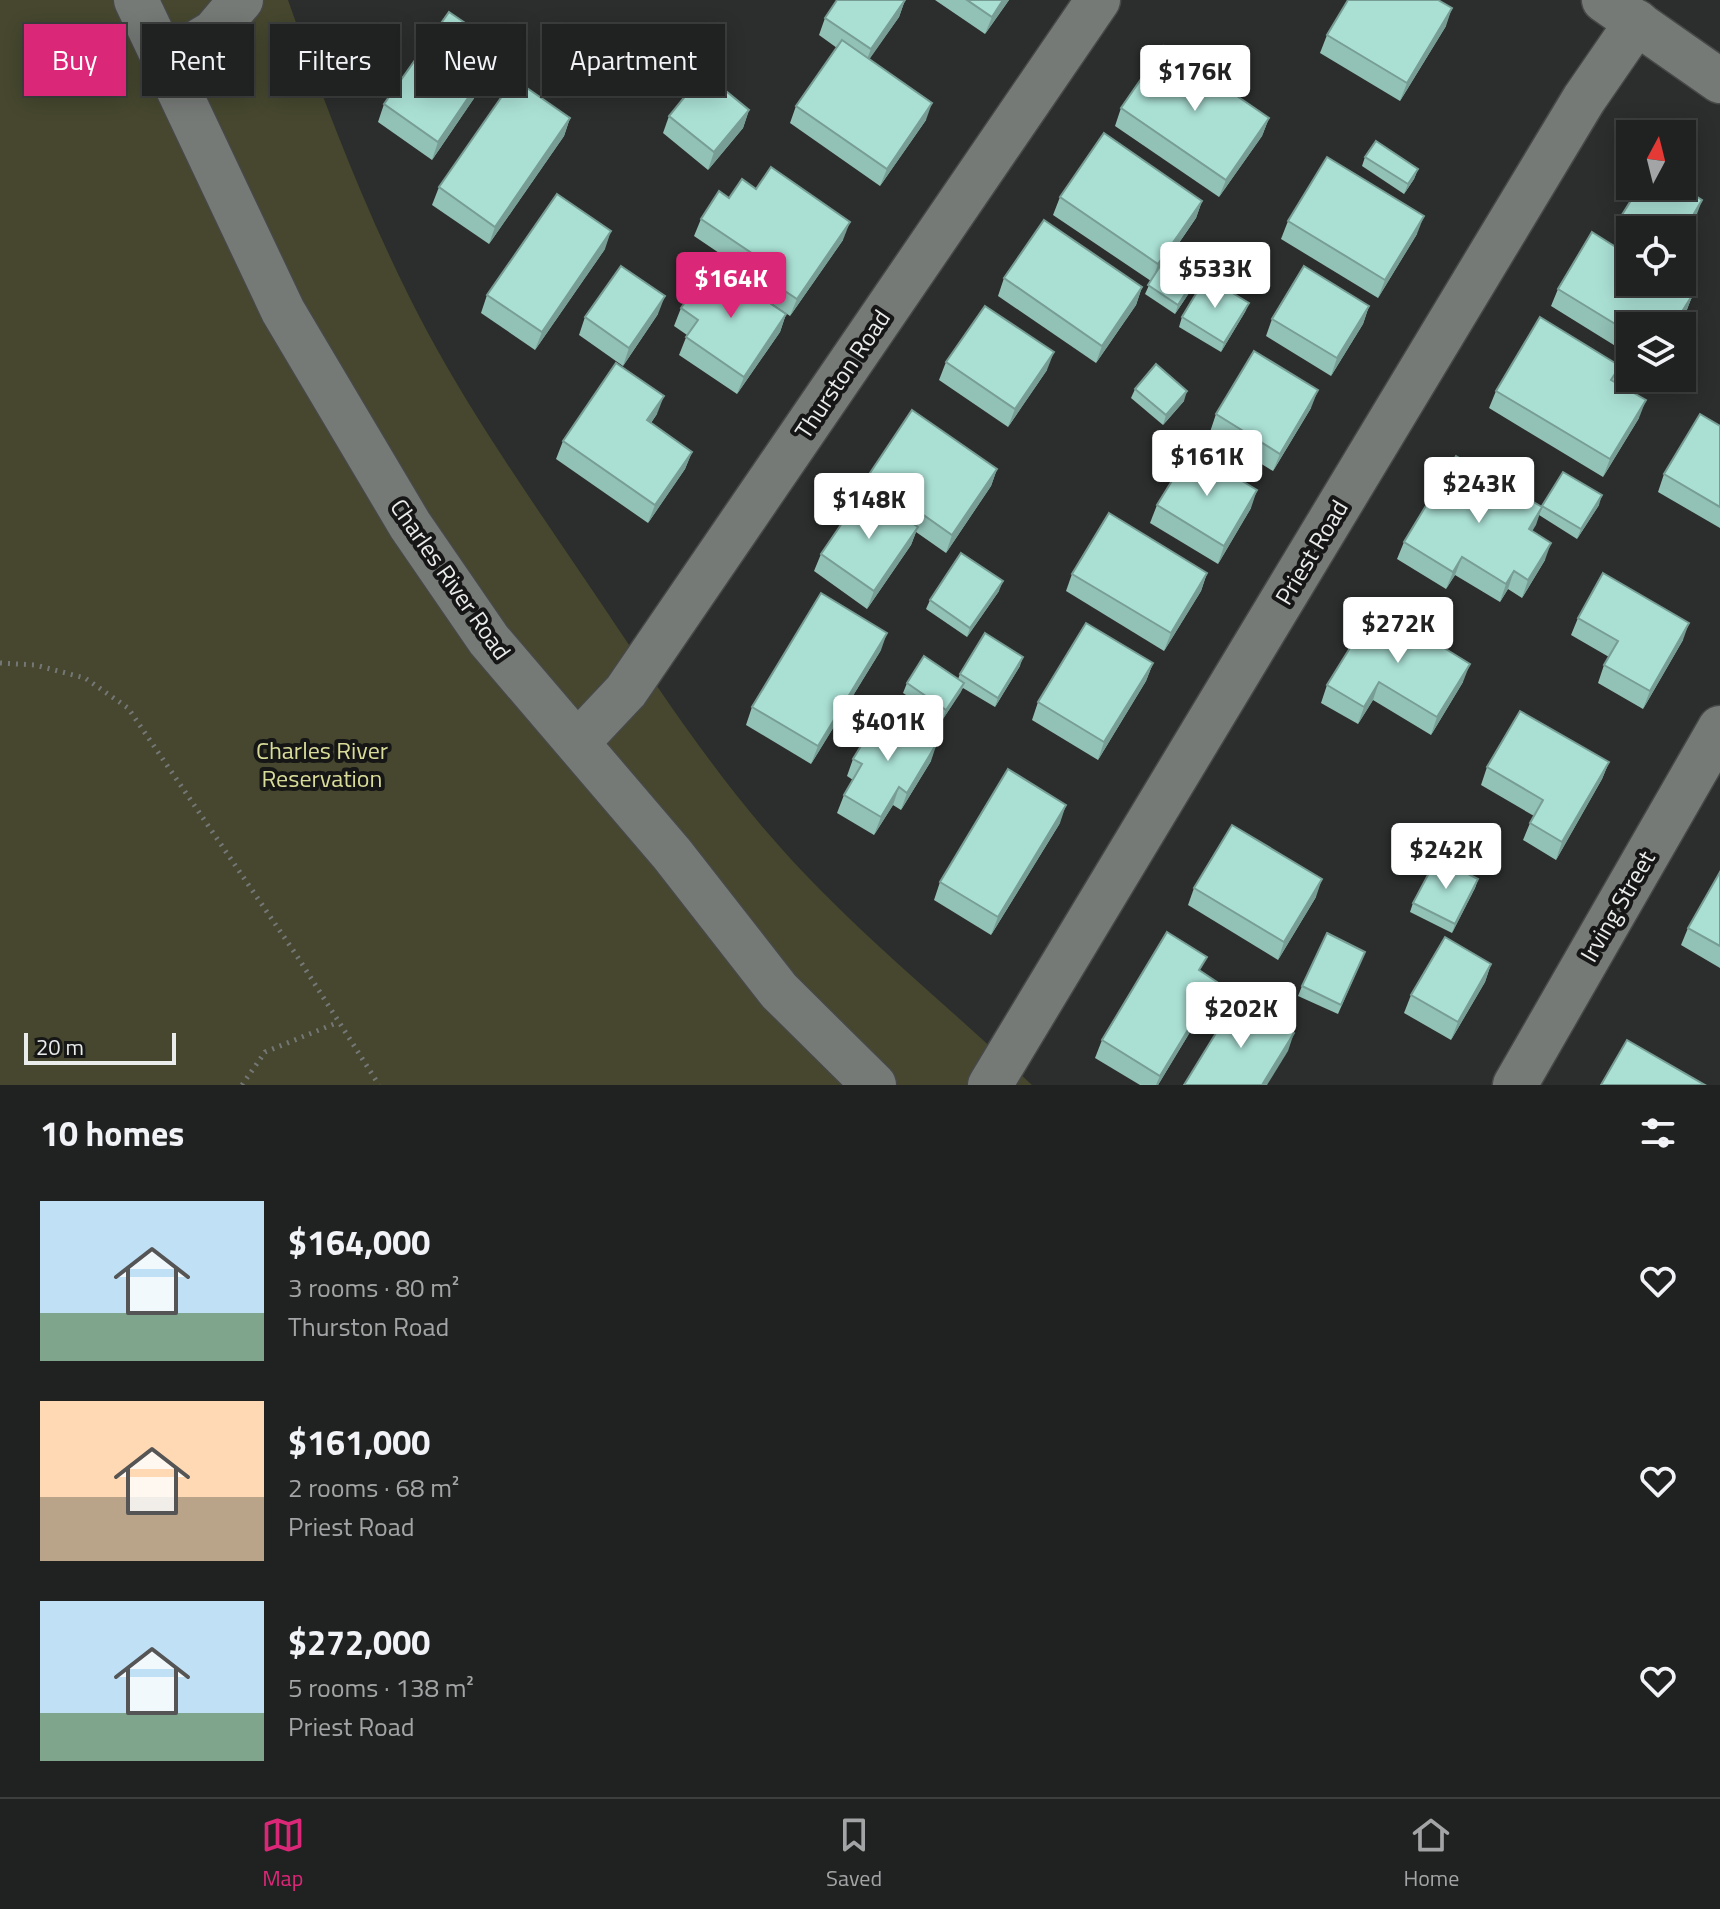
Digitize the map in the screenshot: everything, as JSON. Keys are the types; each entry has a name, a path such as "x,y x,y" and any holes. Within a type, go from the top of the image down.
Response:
{"street":[{"name":"Charles River Road","path":"136,0 148,24"},
{"path":"221,24 241,0"},
{"name":"Thurston Road","path":"578,742 606,717 626,691 1098,0"},
{"path":"1620,11 1720,81"},
{"name":"Priest Road","path":"990,1085 1584,99 1620,11"},
{"name":"Charles River Road","path":"182,96 283,311 410,525 489,640 578,742 779,991 874,1085"},
{"name":"Irving Street","path":"1515,1085 1714,752"}],"path":[{"path":"0,663 35,665 85,678 128,708 297,956 379,1085"},
{"path":"242,1085 265,1052 339,1022"}],"green space":[{"name":"Charles River Reservation","path":"0,0 288,0 297,24 270,24 270,96 323,96 388,252 448,369 491,439 651,677 722,777 802,871 886,953 1032,1085 0,1085"}],"building":[{"path":"837,0 905,0 871,49 825,18"},
{"path":"967,0 1003,0 992,17"},
{"path":"1348,0 1438,0 1452,8 1407,83 1327,35"},
{"path":"449,12 467,24 441,24"},
{"path":"842,40 932,103 887,169 796,106"},
{"path":"1164,46 1269,118 1226,180 1121,108"},
{"path":"416,59 416,96 469,96 438,142 384,104 390,96 400,96 400,81"},
{"path":"526,87 570,118 495,227 439,187 502,96 526,96"},
{"path":"725,90 749,110 714,152 669,116 685,96 725,96"},
{"path":"1104,133 1202,201 1158,264 1060,197"},
{"path":"1376,141 1418,169 1408,184 1365,157"},
{"path":"1327,157 1424,216 1385,280 1288,221"},
{"path":"771,167 850,222 797,299 764,277 771,266 701,219 719,191 729,198 742,179 756,189"},
{"path":"557,194 611,231 542,332 487,295"},
{"path":"1696,196 1702,200 1693,216 1621,216 1631,200 1696,200"},
{"path":"1044,220 1142,287 1102,346 1004,278"},
{"path":"1592,232 1616,247 1616,296 1692,296 1682,312 1616,312 1616,324 1558,289"},
{"path":"1164,260 1194,280 1178,305 1148,285"},
{"path":"712,264 786,314 744,377 686,337 698,320 681,308"},
{"path":"621,266 665,296 629,348 585,317"},
{"path":"1304,266 1369,306 1337,358 1272,319"},
{"path":"1206,277 1249,303 1224,343 1182,317"},
{"path":"985,306 1054,352 1015,409 946,362"},
{"path":"1540,317 1616,364 1616,372 1611,380 1616,383 1616,392 1632,392 1646,400 1610,459 1496,391"},
{"path":"1254,351 1318,390 1280,454 1216,414"},
{"path":"616,363 664,396 647,420 692,452 655,505 563,441"},
{"path":"1156,364 1187,391 1166,415 1135,389"},
{"path":"912,410 997,469 952,535 868,476"},
{"path":"1700,414 1720,426 1720,507 1664,474"},
{"path":"1191,450 1257,490 1224,546 1157,505"},
{"path":"1456,456 1542,507 1529,529 1551,543 1528,580 1514,571 1506,584 1462,557 1453,572 1404,542"},
{"path":"1563,472 1602,495 1581,529 1542,506"},
{"path":"864,491 918,527 874,591 821,554"},
{"path":"1109,513 1207,573 1171,633 1072,574"},
{"path":"961,553 1003,581 970,628 930,600"},
{"path":"1603,573 1689,623 1650,691 1604,665 1618,641 1578,618"},
{"path":"821,593 887,633 818,746 752,707"},
{"path":"1376,606 1470,664 1437,717 1379,682 1364,707 1327,685"},
{"path":"1086,623 1153,663 1104,742 1038,702"},
{"path":"985,633 1023,657 998,698 960,674"},
{"path":"924,656 964,683 946,710 907,683"},
{"path":"883,710 937,743 907,793 899,787 881,817 844,795 862,764 853,759"},
{"path":"1520,711 1609,762 1562,842 1530,823 1543,800 1487,767"},
{"path":"1008,769 1066,805 998,917 940,882"},
{"path":"1232,825 1322,879 1284,942 1194,888"},
{"path":"1437,858 1478,879 1455,924 1413,903"},
{"path":"1720,872 1720,946 1688,928"},
{"path":"1167,932 1207,957 1199,970 1217,982 1160,1076 1102,1040"},
{"path":"1327,933 1365,952 1341,1005 1302,986"},
{"path":"1445,937 1491,964 1458,1022 1411,995"},
{"path":"1237,999 1294,1033 1262,1085 1184,1085"},
{"path":"1627,1040 1705,1085 1601,1085"}]}
